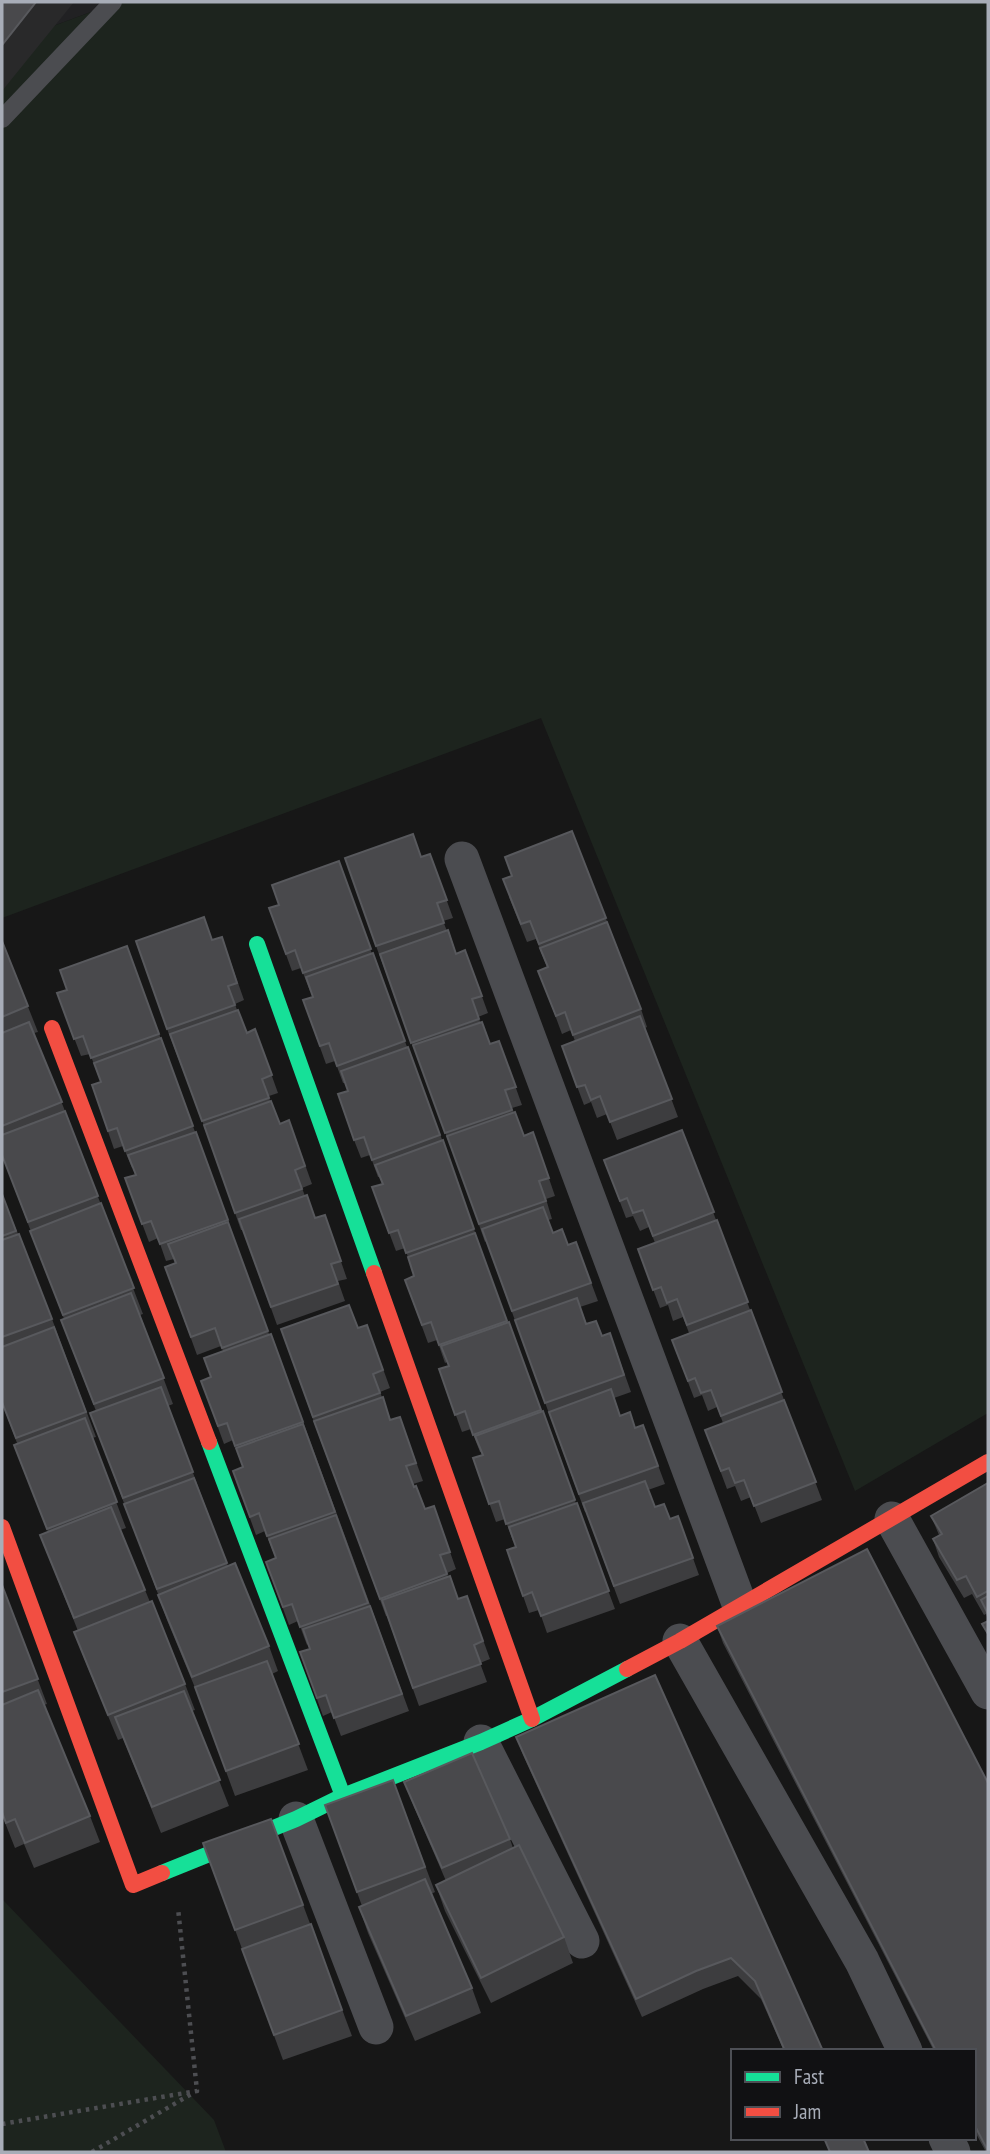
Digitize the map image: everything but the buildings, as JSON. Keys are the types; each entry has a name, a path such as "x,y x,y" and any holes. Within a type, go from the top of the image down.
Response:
{"street":[{"path":"462,859 740,1606"},
{"path":"257,944 532,1719"},
{"path":"51,1028 343,1796"},
{"path":"2,1527 133,1885 532,1719 680,1641 988,1462"},
{"path":"892,1520 988,1692"},
{"path":"680,1641 862,1961 904,2049"},
{"path":"481,1742 582,1941"},
{"path":"296,1819 376,2027"}],"lane":[{"path":"2,120 113,2"}],"path":[{"path":"174,1869 197,2091"},
{"path":"2,2124 197,2091"},
{"path":"92,2152 197,2091"}],"shaded area":[{"path":"2,2 118,2 2,45"},
{"path":"118,2 988,2 988,1413 855,1491 541,718 2,918 2,45"},
{"path":"2,1899 214,2120 226,2152 2,2152"}],"traffic: fast":[{"path":"257,944 374,1273"},
{"path":"209,1442 343,1796"},
{"path":"162,1873 296,1819 343,1796 481,1742 532,1719 627,1669"}],"traffic: jam":[{"path":"52,1028 209,1442"},
{"path":"374,1273 532,1719"},
{"path":"627,1669 988,1462"},
{"path":"2,1527 133,1885 162,1873"}]}
